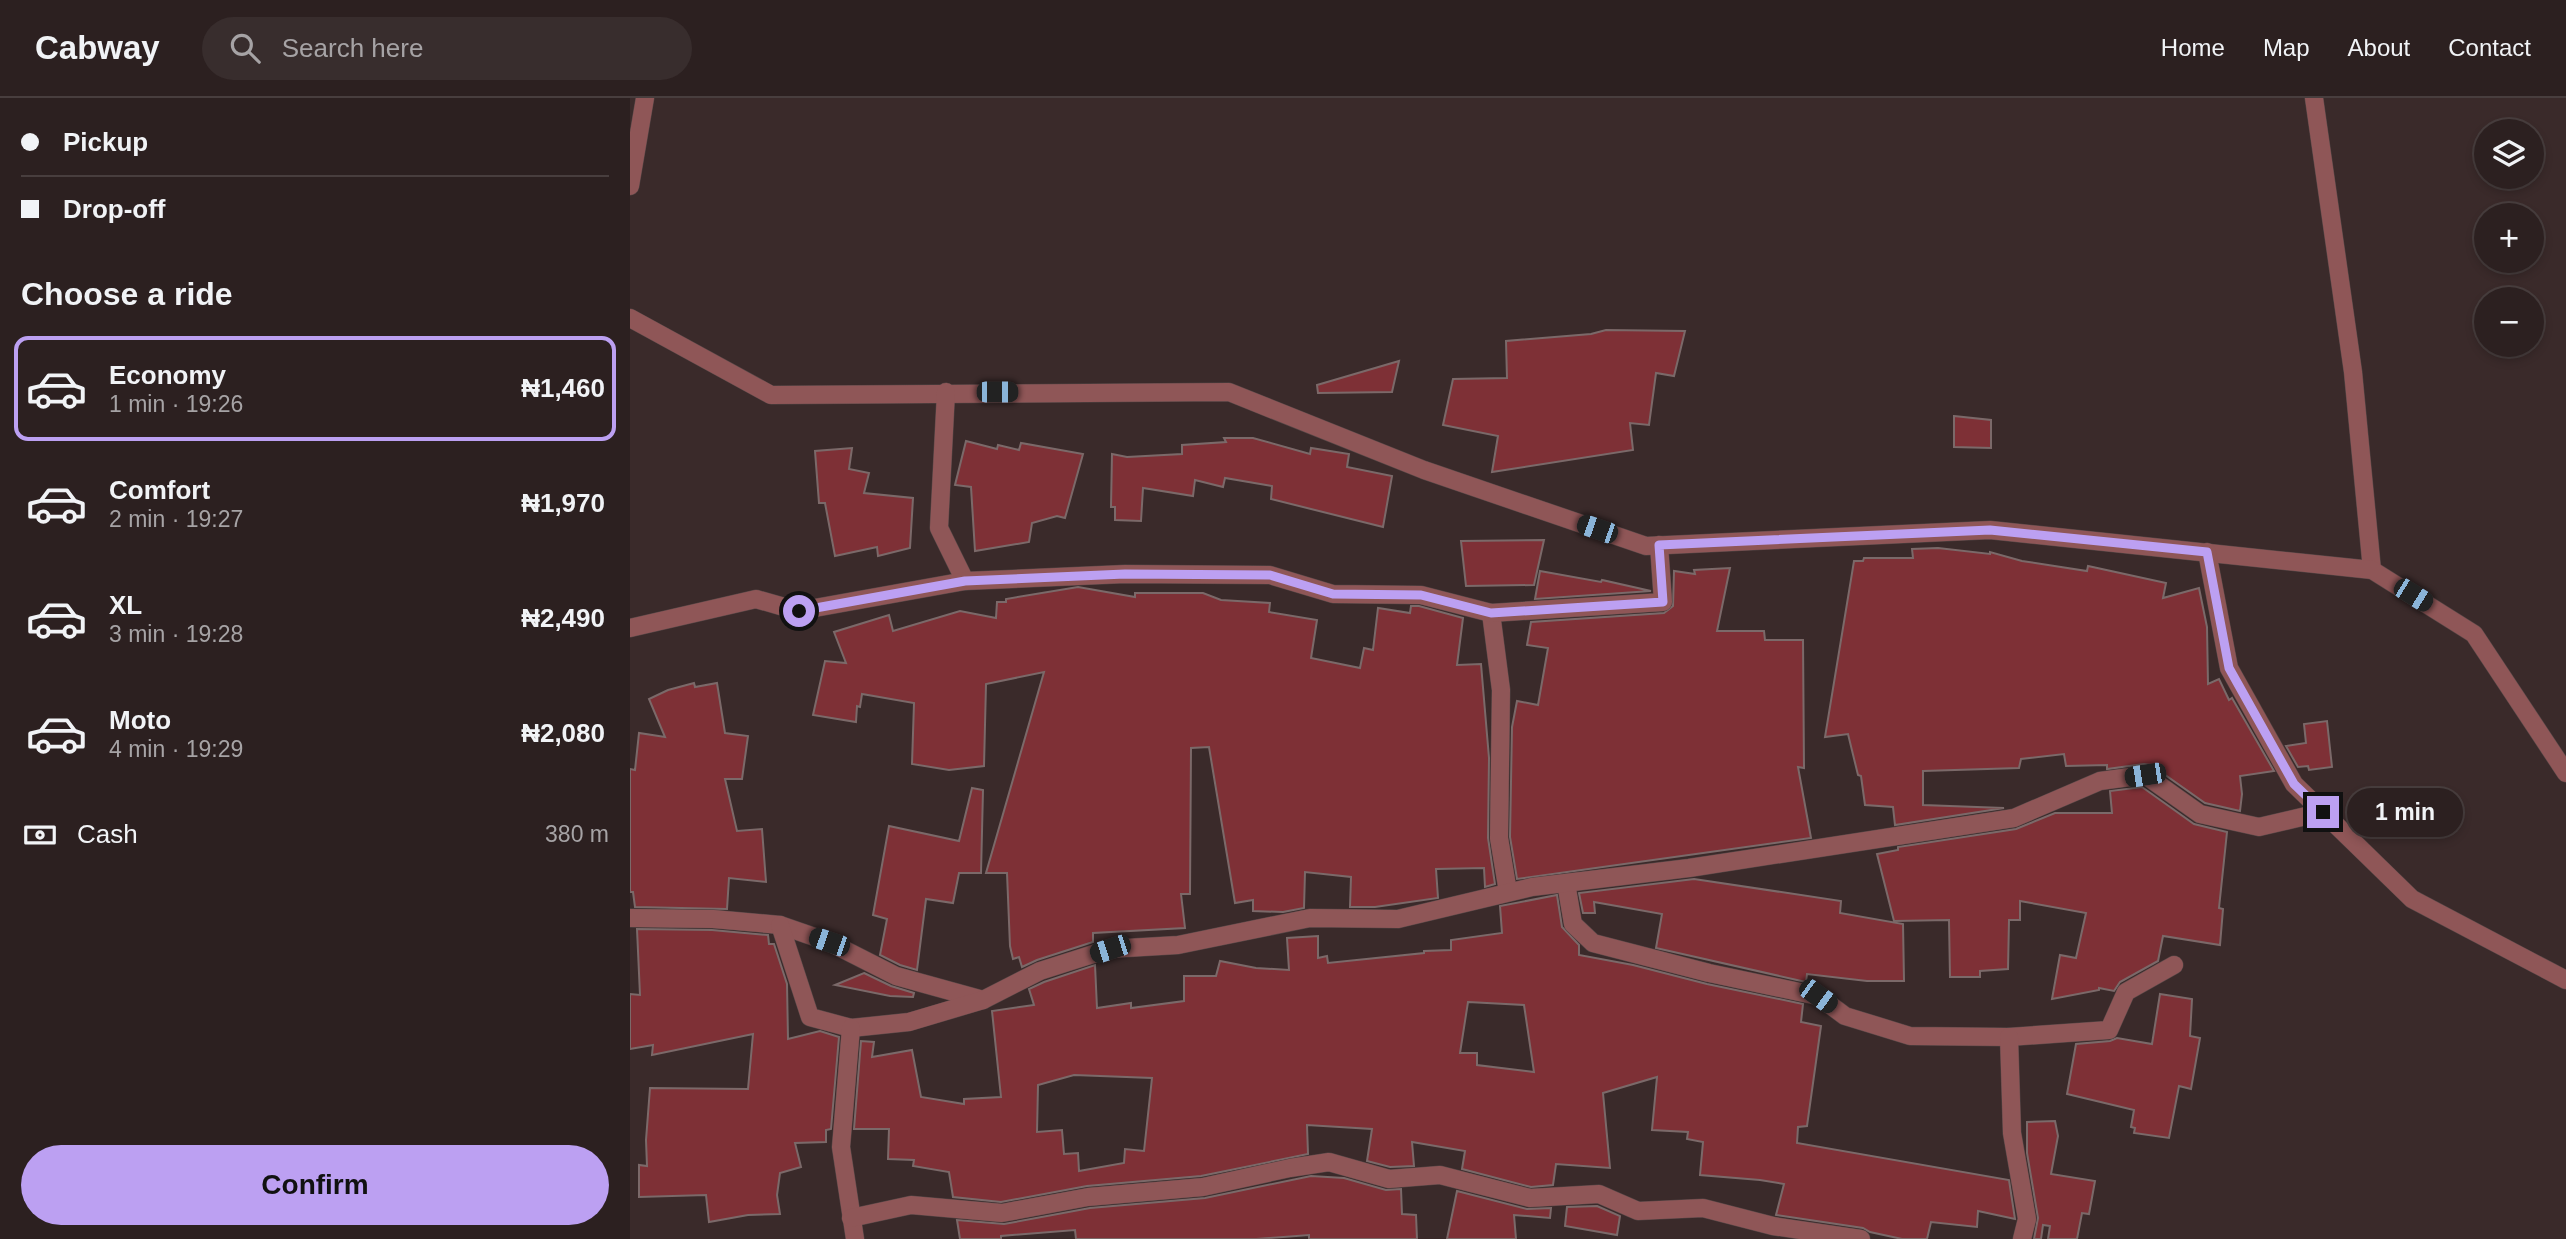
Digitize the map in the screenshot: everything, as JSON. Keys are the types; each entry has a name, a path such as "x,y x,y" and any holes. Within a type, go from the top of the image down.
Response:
{"street":[{"path":"630,186 645,98"},
{"path":"2314,98 2353,372 2372,569"},
{"path":"630,318 771,395 1230,391 1424,470 1646,545 1990,530 2372,569 2474,634 2566,773"},
{"path":"946,393 939,528 965,581"},
{"path":"630,628 756,599 799,611 965,581 1125,574 1270,575 1333,594 1421,595 1491,613 1663,602 1659,545"},
{"path":"2207,552 2229,668 2294,784 2412,899 2566,980"},
{"path":"1491,613 1501,690 1499,838 1508,892"},
{"path":"780,925 810,1017 851,1028 909,1022 983,1000 1040,971 1110,949 1178,946 1310,918 1398,919 1508,892 1689,868 2014,818 2100,781 2145,775 2200,814 2259,827 2323,812"},
{"path":"1566,883 1573,924 1593,943 1709,973 1818,996 1845,1016 1910,1036 2009,1037 2109,1030 2126,992 2174,965"},
{"path":"630,918 713,919 780,925 829,942 896,976 983,1000"},
{"path":"851,1028 841,1147 855,1239"},
{"path":"2009,1037 2012,1133 2026,1219 2022,1239"},
{"path":"851,1218 911,1205 1002,1213 1088,1197 1203,1188 1329,1162 1389,1179 1440,1175 1530,1198 1599,1194 1638,1211 1703,1208 1773,1226 1861,1239"}],"building":[{"path":"1606,330 1685,331 1674,376 1656,373 1649,425 1630,423 1633,450 1492,472 1498,436 1443,425 1453,379 1507,378 1506,341 1591,334"},
{"path":"1399,361 1392,392 1318,393 1317,385"},
{"path":"1954,416 1991,420 1991,448 1954,447"},
{"path":"1224,438 1253,438 1310,454 1311,448 1349,454 1347,467 1392,476 1383,527 1271,499 1272,486 1225,478 1223,487 1195,480 1193,496 1143,488 1141,521 1115,520 1115,507 1111,507 1112,454 1127,457 1182,454 1182,445 1226,442"},
{"path":"966,441 997,449 998,445 1019,450 1021,443 1083,454 1065,518 1057,516 1032,523 1029,542 975,551 971,487 955,485"},
{"path":"852,448 849,469 869,473 864,493 913,498 910,548 878,556 877,547 835,556 825,503 819,503 815,451"},
{"path":"1544,540 1534,585 1466,586 1461,541"},
{"path":"1912,549 1990,552 2022,561 2087,571 2088,566 2166,583 2163,598 2199,588 2207,627 2208,684 2219,679 2229,700 2232,698 2274,771 2240,776 2240,811 2205,803 2151,765 2144,764 2107,769 2107,765 2066,766 2064,754 2021,759 2019,768 1923,771 1923,805 2004,808 1895,825 1893,807 1865,805 1861,776 1858,775 1848,734 1825,737 1854,561 1863,561 1864,558 1913,558"},
{"path":"1730,568 1717,631 1764,631 1765,640 1803,640 1804,768 1798,767 1811,838 1517,879 1510,837 1512,727 1517,701 1538,705 1548,648 1527,645 1531,622 1664,613 1673,606 1674,571 1695,574 1694,570"},
{"path":"1540,571 1601,582 1602,580 1651,591 1535,599"},
{"path":"1078,587 1135,597 1135,593 1203,593 1221,600 1270,603 1269,612 1317,620 1311,658 1360,668 1364,648 1373,650 1378,608 1410,613 1411,606 1419,606 1463,618 1457,665 1481,664 1489,758 1488,838 1495,884 1485,887 1484,868 1436,869 1438,898 1375,907 1350,907 1351,877 1305,872 1304,908 1283,912 1253,911 1253,900 1235,903 1209,747 1191,748 1190,894 1181,894 1185,928 1093,933 1093,942 1022,967 1019,957 1013,959 1010,946 1007,873 986,873 1044,672 986,684 984,766 949,770 912,764 914,703 862,694 860,707 857,706 856,722 813,715 825,661 846,663 834,632 889,615 893,631 960,611 996,618 997,602"},
{"path":"694,683 695,687 717,683 725,733 748,736 742,779 725,779 737,831 762,829 766,882 729,878 727,909 635,907 633,892 630,892 630,769 635,770 639,733 665,737 649,699 668,690"},
{"path":"2327,721 2332,767 2309,770 2308,766 2298,767 2286,746 2306,743 2304,724"},
{"path":"2142,787 2194,824 2227,832 2219,908 2223,909 2220,945 2163,936 2158,961 2120,982 2114,991 2099,988 2052,999 2060,955 2076,958 2086,913 2020,901 2020,920 2009,920 2008,969 1980,971 1980,977 1950,977 1949,920 1894,921 1877,854 1898,850 1898,847 2016,829 2055,813 2112,813 2110,791"},
{"path":"972,788 983,790 981,873 959,873 953,903 926,899 917,970 900,965 880,955 887,919 873,915 889,826 959,841"},
{"path":"1694,879 1841,901 1840,913 1903,924 1904,981 1867,981 1807,974 1806,982 1656,948 1662,914 1594,902 1595,913 1583,913 1579,893"},
{"path":"1557,895 1562,927 1579,945 1579,955 1803,1004 1801,1022 1821,1026 1807,1126 1798,1127 1797,1143 2009,1180 2015,1219 1978,1211 1977,1227 1931,1222 1927,1239 1902,1239 1863,1228 1776,1215 1784,1184 1700,1175 1703,1142 1687,1139 1688,1132 1652,1130 1657,1077 1603,1093 1610,1168 1556,1164 1553,1185 1531,1187 1462,1169 1465,1151 1412,1142 1414,1166 1390,1167 1367,1161 1372,1129 1307,1125 1308,1154 1201,1176 1087,1186 1001,1202 953,1197 949,1172 913,1166 914,1160 888,1159 889,1129 854,1129 861,1041 874,1042 872,1057 912,1050 921,1097 964,1104 964,1099 1001,1097 992,1011 1034,1005 1029,989 1044,982 1095,965 1097,1008 1131,1003 1131,1008 1184,1001 1184,976 1216,976 1220,961 1256,968 1289,970 1287,938 1318,936 1318,958 1327,956 1328,963 1451,950 1451,940 1502,933 1500,906","holes":["1468,1002 1524,1005 1534,1072 1477,1065 1477,1053 1460,1053","1074,1075 1152,1078 1144,1151 1125,1149 1124,1163 1079,1171 1078,1153 1064,1154 1062,1130 1037,1132 1038,1085"]},
{"path":"637,929 712,930 768,935 769,944 774,944 787,984 788,1039 820,1031 839,1037 831,1129 826,1130 826,1142 795,1143 801,1167 780,1173 777,1195 780,1214 748,1215 709,1222 706,1195 639,1197 639,1165 647,1166 650,1088 748,1089 753,1034 652,1055 653,1045 630,1049 630,994 640,995"},
{"path":"864,973 914,993 913,997 890,996 835,985"},
{"path":"2160,994 2192,999 2190,1036 2200,1038 2191,1089 2179,1086 2169,1138 2134,1133 2135,1128 2131,1127 2134,1110 2067,1094 2076,1044 2117,1038 2152,1044"},
{"path":"2055,1121 2058,1136 2051,1174 2095,1181 2089,1214 2082,1213 2077,1239 2048,1239 2050,1226 2043,1225 2041,1239 2034,1239 2038,1218 2027,1153 2027,1122"},
{"path":"1311,1176 1344,1178 1386,1190 1401,1189 1402,1214 1416,1215 1417,1239 1309,1239 1309,1235 1256,1239 1076,1239 1075,1230 1001,1236 1001,1239 960,1239 957,1220 1004,1224 1090,1208 1205,1198"},
{"path":"1457,1191 1527,1209 1551,1208 1550,1218 1514,1215 1516,1239 1447,1239"},
{"path":"1597,1206 1620,1216 1617,1235 1565,1226 1567,1207"}],"route":[{"path":"799,611 965,581 1125,574 1270,575 1333,594 1421,595 1491,613 1663,602 1659,545 1990,530 2207,552 2229,668 2294,784 2323,812"}]}
